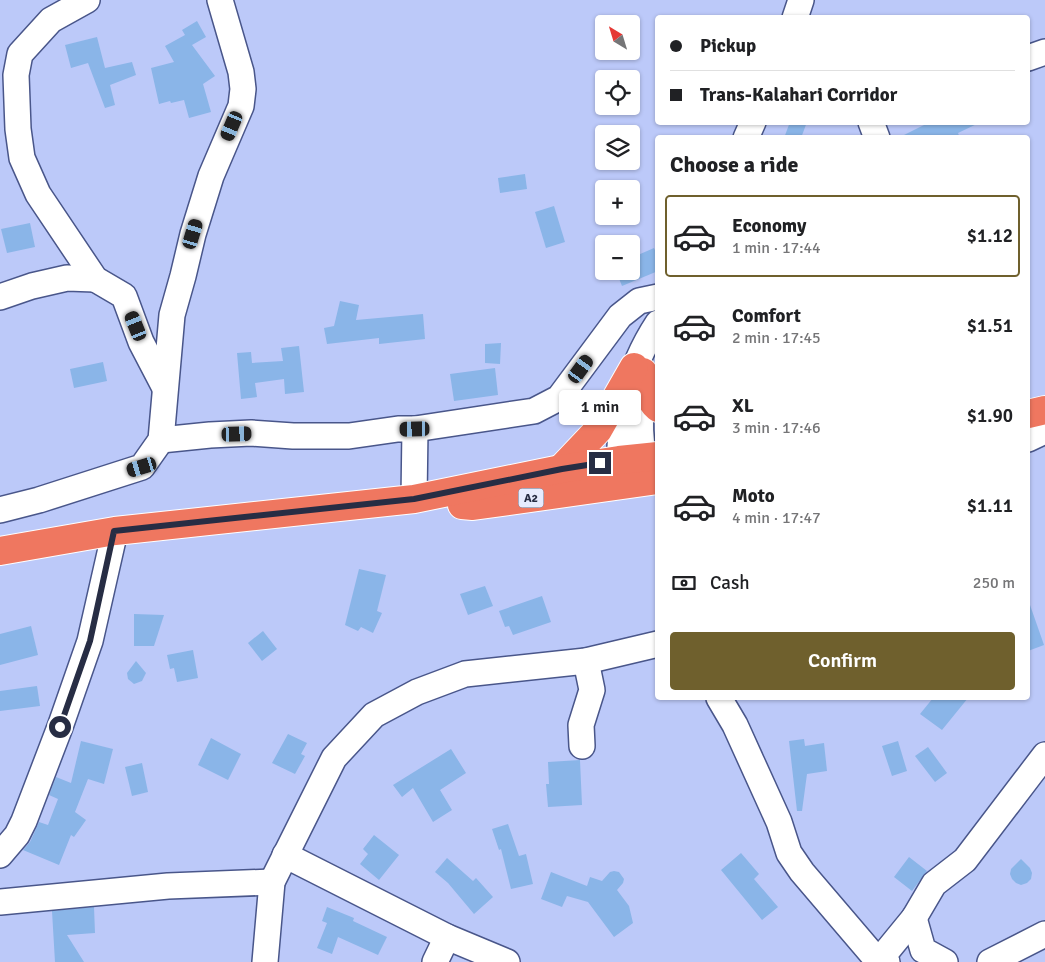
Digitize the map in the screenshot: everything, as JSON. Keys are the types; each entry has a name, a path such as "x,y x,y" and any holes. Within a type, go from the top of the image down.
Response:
{"highway":[{"path":"638,370 651,402 655,405"},
{"path":"562,469 598,430 638,370"},
{"path":"1030,414 1045,410"},
{"name":"A2","path":"0,551 114,531 414,499 562,469 641,470"},
{"name":"A2","path":"414,499 473,506 641,470"}],"street":[{"path":"87,0 51,20 20,54 16,75 16,98 22,158 38,194 95,279 124,296 142,342 165,388"},
{"path":"0,510 39,500 142,467 161,440 172,315 193,234 211,176 242,106 241,72 220,0"},
{"path":"796,15 801,0"},
{"path":"1030,57 1045,52"},
{"path":"0,297 32,286 67,278 95,279"},
{"path":"161,440 251,433 293,436 349,436 398,429 415,429 534,411 559,398 620,316 639,301 655,298"},
{"path":"641,470 638,370 652,331"},
{"path":"414,499 415,429"},
{"path":"1030,438 1045,431"},
{"path":"0,854 17,835 24,821 60,727 90,641 114,531"},
{"path":"265,962 272,882 334,758 374,715 417,692 466,674 586,661 655,645"},
{"path":"582,746 581,725 592,690 586,661"},
{"path":"720,700 735,725 779,822 789,852 802,872 881,962 914,918 934,884 965,860 1045,755"},
{"path":"735,725 740,700"},
{"path":"285,855 447,937 507,962"},
{"path":"0,902 168,886 272,882"},
{"path":"914,918 923,950 945,962"},
{"path":"990,962 1045,934"},
{"path":"435,962 447,937"}],"building":[{"path":"197,21 206,37 192,45 215,76 203,84 211,112 189,118 184,100 159,104 151,68 174,62 165,46 185,35 182,30"},
{"path":"97,37 105,68 132,62 136,75 110,85 115,105 105,108 88,63 71,68 65,45"},
{"path":"789,125 806,125 802,135 785,135"},
{"path":"924,125 975,125 958,133 959,135 904,135"},
{"path":"525,174 527,189 500,193 498,178"},
{"path":"554,206 565,242 546,248 535,212"},
{"path":"30,223 35,247 7,253 1,229"},
{"path":"654,248 655,250 655,272 640,278 640,254"},
{"path":"620,280 636,280 622,286"},
{"path":"340,301 359,305 356,320 423,314 425,339 379,344 379,338 327,344 324,328 334,326"},
{"path":"501,343 500,364 485,363 485,344"},
{"path":"299,346 304,392 285,394 284,379 255,383 257,397 241,399 237,353 251,352 252,363 283,361 281,348"},
{"path":"103,362 107,381 74,388 70,369"},
{"path":"495,368 498,395 454,401 450,374"},
{"path":"359,569 386,575 377,611 382,613 373,633 361,627 358,631 345,625"},
{"path":"485,586 493,606 468,615 460,594"},
{"path":"542,596 551,622 513,635 509,626 505,627 499,611"},
{"path":"1030,605 1044,645 1030,650"},
{"path":"134,614 164,615 154,646 134,646"},
{"path":"31,626 38,655 0,665 0,634"},
{"path":"263,631 277,649 262,661 248,643"},
{"path":"193,650 198,678 177,682 174,668 170,669 167,655"},
{"path":"136,661 146,673 142,681 134,684 128,679 127,673"},
{"path":"37,686 40,706 0,711 0,691"},
{"path":"931,700 966,700 942,730 920,714"},
{"path":"288,734 307,743 301,754 305,756 295,774 272,763"},
{"path":"211,738 241,754 228,780 198,765"},
{"path":"804,739 805,746 824,743 827,771 807,774 802,811 797,811 789,741"},
{"path":"81,741 113,749 104,784 88,779 75,812 86,820 74,837 71,835 59,865 23,850 30,842 39,822 48,825 58,799 49,795 56,777 71,783"},
{"path":"898,741 907,771 892,776 882,746"},
{"path":"928,747 947,773 935,782 915,756"},
{"path":"451,749 466,773 440,790 452,810 433,822 413,788 402,797 393,785"},
{"path":"580,760 582,805 548,807 546,784 549,784 548,762"},
{"path":"142,763 148,792 132,796 125,767"},
{"path":"508,824 519,856 526,854 533,884 511,889 501,849 499,850 492,829"},
{"path":"374,835 399,855 379,880 360,864 368,854 363,849"},
{"path":"741,853 759,874 754,879 778,907 762,920 721,870"},
{"path":"909,857 927,871 912,891 894,877"},
{"path":"447,858 473,881 476,878 493,897 474,914 448,883 435,872"},
{"path":"1021,859 1030,868 1032,873 1031,879 1021,885 1012,879 1010,874 1011,869"},
{"path":"551,872 587,886 590,877 602,881 610,872 619,872 624,879 617,890 629,906 633,923 614,937 588,902 567,896 562,907 541,899"},
{"path":"94,907 95,933 67,935 84,962 55,962 52,911"},
{"path":"327,907 354,918 353,921 387,937 378,955 338,937 332,954 317,948 327,923 322,921"}],"route":[{"path":"60,727 90,641 114,531 414,499 600,463"}]}
